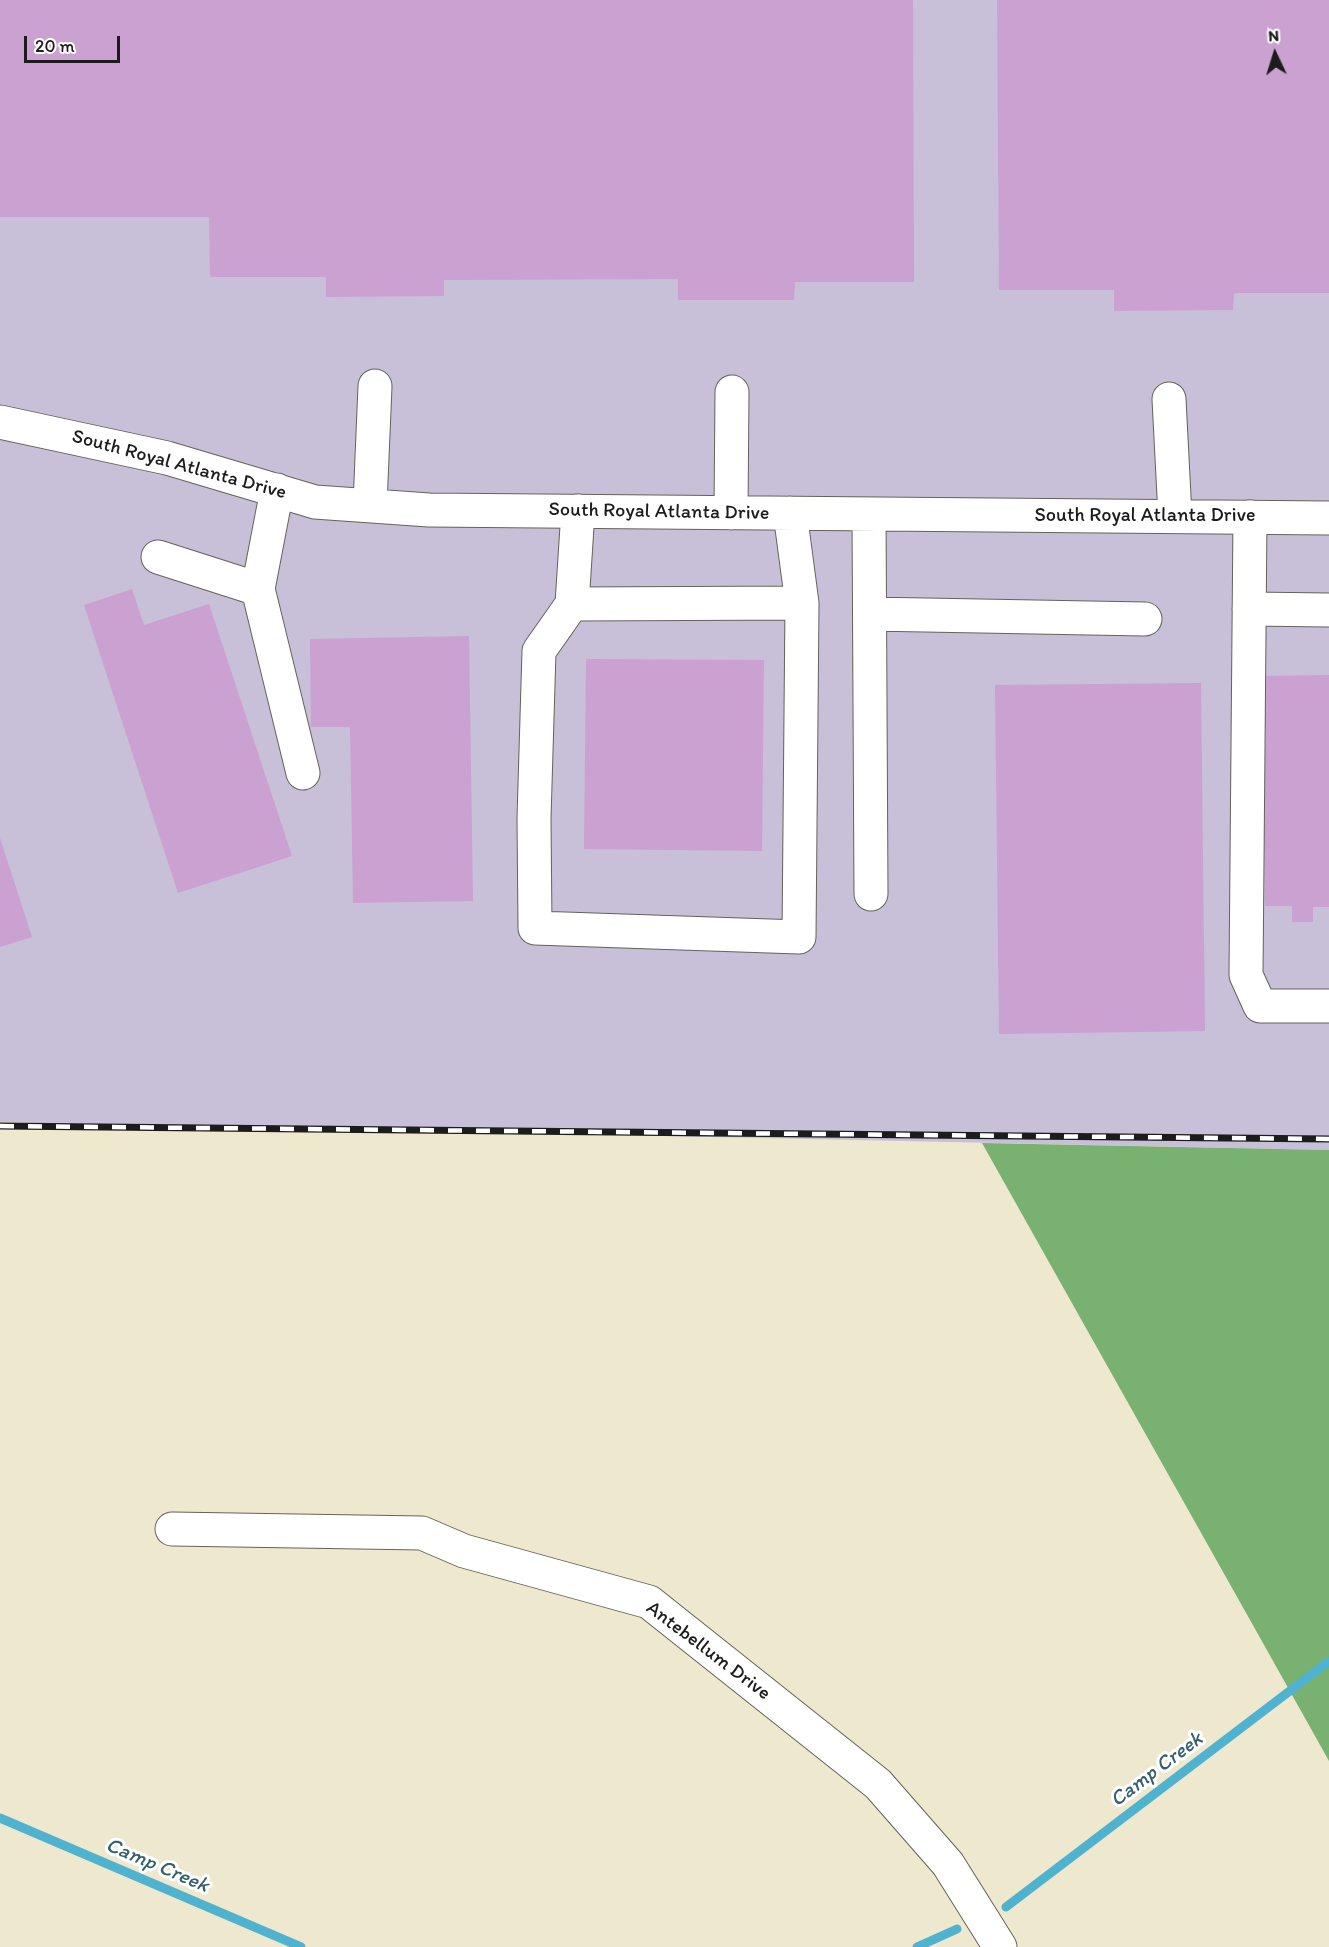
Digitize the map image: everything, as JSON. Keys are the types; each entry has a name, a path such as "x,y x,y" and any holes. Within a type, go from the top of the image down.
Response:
{"street":[{"path":"370,505 375,386"},
{"path":"731,513 732,392"},
{"path":"1169,399 1175,516"},
{"name":"South Royal Atlanta Drive","path":"0,422 167,458 315,502 429,510 1329,518"},
{"path":"277,490 258,589 303,773"},
{"path":"579,511 572,604 539,651 534,818 535,928 799,937 802,603 790,513"},
{"path":"869,514 871,894"},
{"path":"1250,517 1246,975 1260,1006 1329,1006"},
{"path":"158,557 258,589"},
{"path":"572,604 802,603"},
{"path":"1249,609 1329,610"},
{"path":"870,614 1145,619"},
{"name":"Antebellum Drive","path":"172,1529 422,1533 464,1551 649,1602 878,1784 948,1864 1000,1947"}],"shaded area":[{"path":"0,0 1329,0 1329,1150 0,1122"}],"green space":[{"path":"982,1143 1329,1150 1329,1761 1254,1627"}],"building":[{"path":"0,0 913,0 914,282 795,282 794,300 678,300 678,279 444,280 444,296 326,297 326,277 210,277 209,217 0,217"},
{"path":"997,0 1329,0 1329,293 1234,293 1233,310 1114,311 1114,290 999,290"},
{"path":"132,589 144,625 209,604 292,856 178,893 84,605"},
{"path":"469,636 473,901 353,903 350,727 311,727 310,639"},
{"path":"586,659 764,660 762,851 584,849"},
{"path":"1329,675 1329,907 1313,907 1313,922 1292,922 1292,906 1265,906 1262,676"},
{"path":"1201,683 1205,1031 999,1034 995,685"},
{"path":"0,838 32,937 0,947"}],"waterway":[{"name":"Camp Creek","path":"1006,1907 1329,1661"},
{"name":"Camp Creek","path":"0,1818 301,1947"},
{"name":"Camp Creek","path":"917,1947 957,1929"}],"railway":[{"path":"0,1126 1329,1139"}]}
